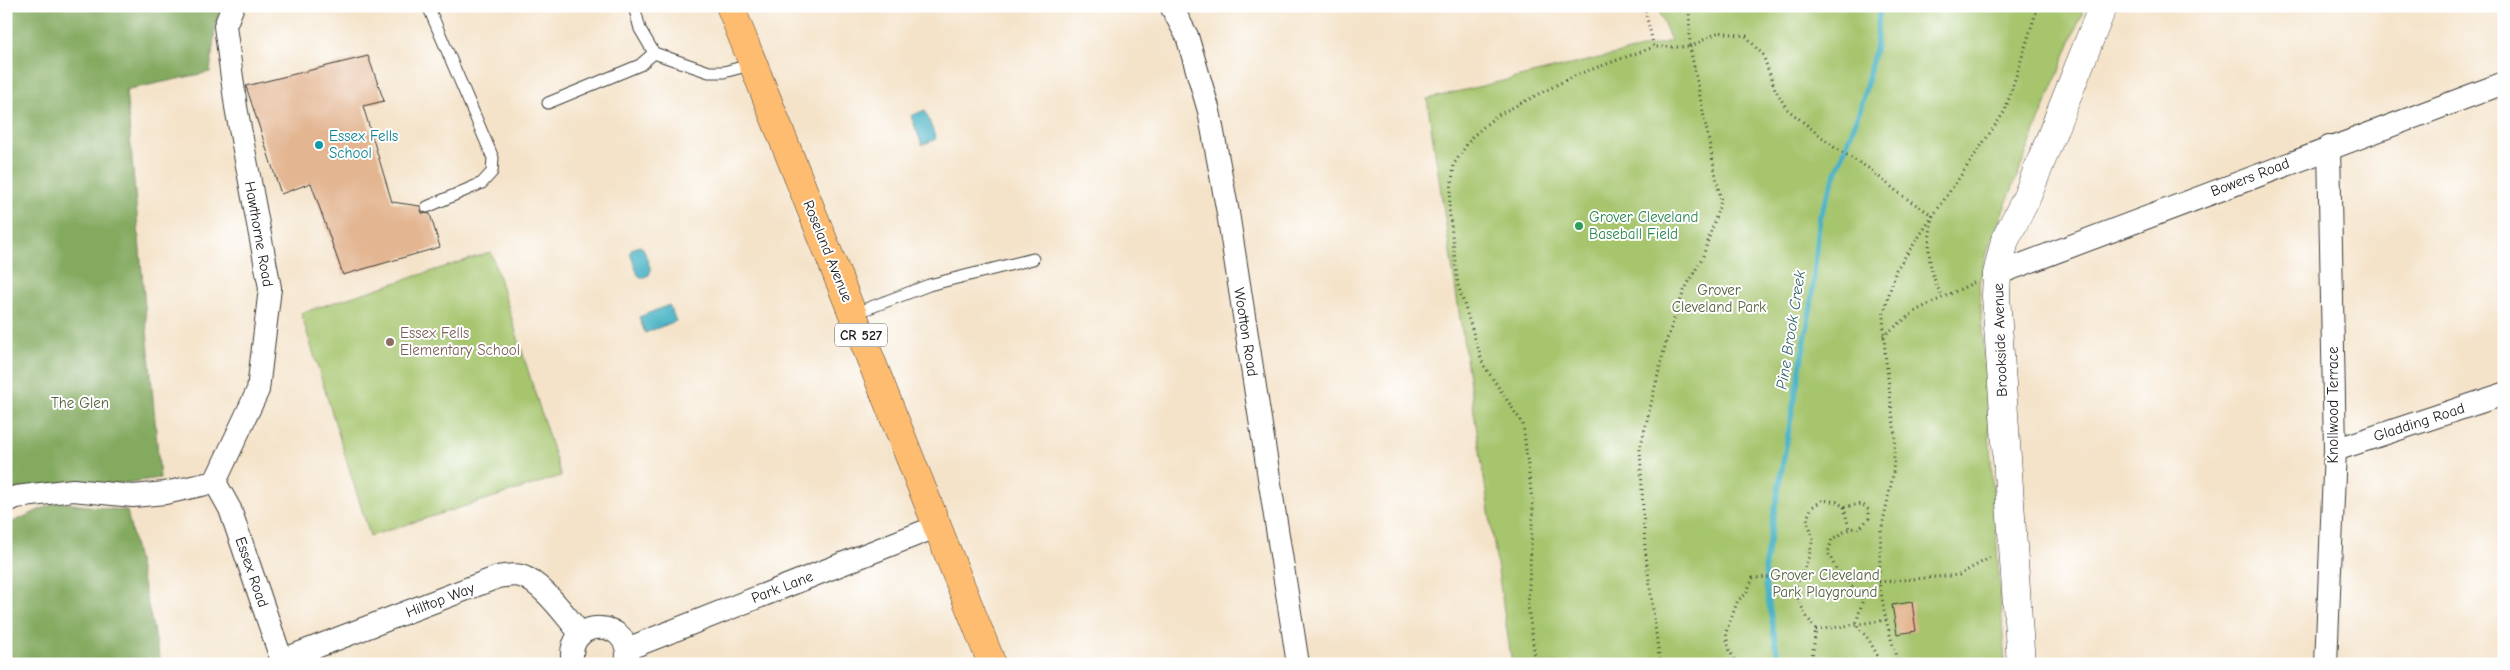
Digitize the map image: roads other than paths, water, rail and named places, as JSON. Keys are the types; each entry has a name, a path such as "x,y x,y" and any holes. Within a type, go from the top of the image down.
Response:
{"main road":[{"name":"Roseland Avenue","path":"730,6 992,664"}],"street":[{"name":"Hawthorne Road","path":"215,482 258,390 270,288 235,98 225,26 233,6"},
{"name":"Wootton Road","path":"1171,6 1188,36 1209,111 1229,222 1298,664"},
{"name":"Brookside Avenue","path":"2021,664 1996,296 1988,277 2026,199 2103,6"},
{"name":"Bowers Road","path":"1988,277 2329,147 2504,83"},
{"name":"Knollwood Terrace","path":"2326,664 2335,450 2329,147"},
{"name":"Gladding Road","path":"2335,450 2504,394"},
{"path":"6,502 16,497 72,490 141,496 165,493 215,482"},
{"name":"Essex Road","path":"215,482 230,509 283,662"},
{"name":"Park Lane","path":"626,656 938,526"},
{"name":"Hilltop Way","path":"283,662 498,577 509,575 521,576 536,585 581,634"},
{"path":"573,664 571,655 574,643 581,634 591,628 603,627 614,631 622,638 626,656"}],"lane":[{"path":"427,207 482,183 492,172 493,158 428,6"},
{"path":"634,6 640,29 654,53 709,72 724,72 753,64"},
{"path":"548,103 640,65 654,53"},
{"path":"853,314 930,285 1033,258"}],"water":[{"path":"925,110 936,139 922,145 911,116"},
{"path":"639,246 643,248 651,270 649,275 642,278 638,275 630,253 632,249"},
{"path":"669,305 676,321 645,333 639,317"}],"waterway":[{"name":"Pine Brook Creek","path":"1779,664 1766,585 1765,564 1811,306 1820,215 1861,107 1876,45 1880,6"}],"place":[{"name":"Essex Fells School","path":"319,145"},
{"name":"Grover Cleveland Baseball Field","path":"1579,226"},
{"name":"Essex Fells Elementary School","path":"390,342"}],"park label":[{"name":"Grover Cleveland Park","path":"1719,298"},
{"name":"The Glen","path":"80,403"},
{"name":"Grover Cleveland Park Playground","path":"1825,584"}]}
